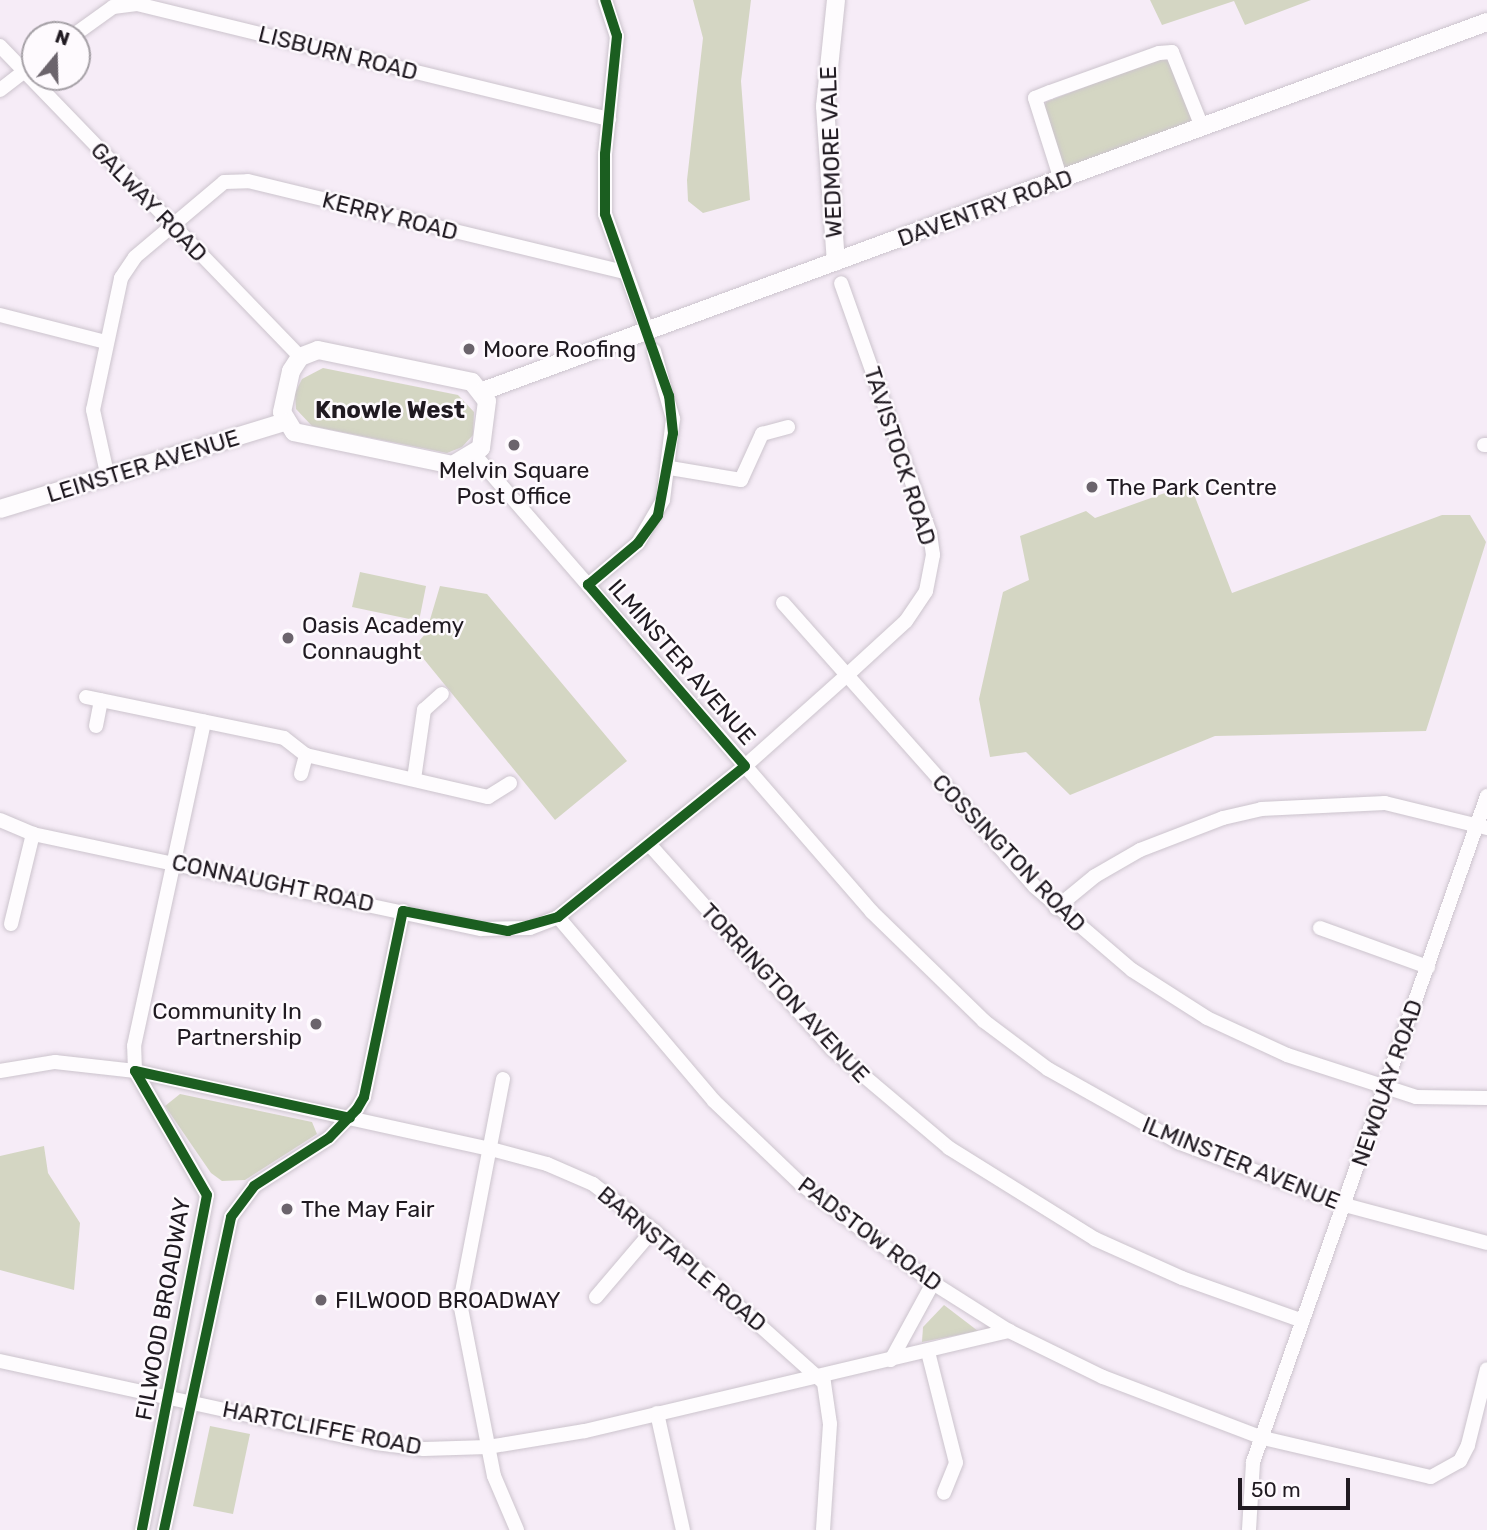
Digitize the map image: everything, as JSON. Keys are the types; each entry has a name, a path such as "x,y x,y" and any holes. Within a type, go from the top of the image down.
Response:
{"street":[{"path":"606,0 617,36 609,119 605,208 623,272 648,333"},
{"name":"WEDMORE VALE","path":"836,0 825,106 836,262"},
{"name":"LISBURN ROAD","path":"91,23 113,7 137,4 609,119"},
{"name":"DAVENTRY ROAD","path":"483,391 648,333 1487,22"},
{"name":"GALWAY ROAD","path":"0,46 21,61"},
{"path":"1061,180 1035,98 1050,92 1159,53 1172,52 1202,127"},
{"path":"0,90 21,74"},
{"name":"GALWAY ROAD","path":"51,91 171,226 300,357"},
{"name":"KERRY ROAD","path":"108,478 93,410 106,342 124,271 220,184 236,179 623,272"},
{"name":"TAVISTOCK ROAD","path":"745,766 846,676 917,607 926,591 933,555 930,533 841,283"},
{"path":"0,315 106,342"},
{"path":"318,350 463,378 483,391 488,405 484,437 474,454 462,463 447,464 301,435 285,422 283,399 291,371 300,357 318,350"},
{"path":"588,585 650,530 661,508 670,468 672,408 654,351"},
{"name":"LEINSTER AVENUE","path":"0,509 285,422"},
{"path":"670,468 741,480 762,434 788,427"},
{"name":"ILMINSTER AVENUE","path":"474,454 916,960 1015,1045 1105,1104 1180,1143 1345,1205 1487,1243"},
{"name":"COSSINGTON ROAD","path":"783,603 1056,908 1132,971 1207,1018 1287,1055 1384,1090 1450,1100 1487,1098"},
{"path":"414,779 424,710 442,694"},
{"path":"96,726 94,698 284,738 306,755 488,797 510,783"},
{"path":"135,1071 134,1046 204,722"},
{"path":"301,774 306,755"},
{"name":"CONNAUGHT ROAD","path":"0,821 33,834 508,931 558,917 745,766"},
{"name":"NEWQUAY ROAD","path":"1249,1530 1249,1486 1263,1438 1428,967 1482,827 1487,796"},
{"path":"1056,908 1095,876 1139,850 1223,818 1261,809 1298,804 1385,803 1482,827"},
{"path":"11,924 33,834"},
{"name":"TORRINGTON AVENUE","path":"649,844 832,1049 949,1148 1095,1239 1182,1278 1303,1321"},
{"path":"350,1118 364,1097 403,911"},
{"name":"PADSTOW ROAD","path":"558,917 714,1101 753,1140 846,1221 933,1283 1009,1331 1152,1398 1263,1438 1431,1477 1447,1472 1468,1445 1487,1369"},
{"path":"1320,929 1428,967"},
{"name":"BARNSTAPLE ROAD","path":"0,1071 55,1062 135,1071 491,1149 579,1177 653,1230 817,1377"},
{"name":"FILWOOD BROADWAY","path":"135,1071 207,1195 142,1530"},
{"path":"503,1079 460,1303 494,1476 517,1530"},
{"name":"FILWOOD BROADWAY","path":"164,1530 235,1208 254,1186 329,1138 350,1118"},
{"path":"596,1297 653,1230"},
{"path":"891,1360 933,1283"},
{"name":"HARTCLIFFE ROAD","path":"0,1361 376,1443 424,1449 488,1447 657,1413 1009,1331"},
{"path":"928,1352 956,1463 944,1493"},
{"path":"817,1377 824,1383 830,1423 823,1530"},
{"path":"657,1413 683,1530"}],"green space":[{"path":"693,0 751,0 741,81 750,200 703,213 688,201 687,180 703,38"},
{"path":"1150,0 1311,0 1245,25 1234,1 1162,25"},
{"path":"1170,54 1193,121 1065,169 1043,110 1046,102"},
{"path":"323,368 458,395 474,412 473,435 462,447 447,453 312,426 296,409 295,393 302,379"},
{"path":"1190,484 1232,593 1442,515 1470,515 1486,542 1426,731 1215,736 1070,795 1026,752 990,757 979,699 1003,592 1029,580 1020,536 1086,511 1095,518"},
{"path":"360,572 426,586 419,621 352,607"},
{"path":"440,586 487,594 627,761 555,820 414,647 426,633"},
{"path":"180,1094 312,1122 317,1134 245,1180 222,1181 211,1173 165,1106"},
{"path":"44,1146 48,1173 80,1223 74,1290 0,1270 0,1156"},
{"path":"944,1305 978,1331 922,1342 923,1327"},
{"path":"210,1426 250,1434 233,1514 193,1506"}],"cycle path":[{"path":"164,1530 231,1217 254,1186 329,1138 357,1109 364,1097 403,911 508,931 558,917 745,766 588,585 638,543 658,515 673,433 669,396 605,214 605,154 617,36 605,0"},
{"path":"135,1071 207,1195 142,1530"},
{"path":"135,1071 350,1118"}],"place":[{"name":"Moore Roofing","path":"469,349"},
{"name":"Melvin Square Post Office","path":"514,445"},
{"name":"The Park Centre","path":"1092,487"},
{"name":"Oasis Academy Connaught","path":"288,638"},
{"name":"Community In Partnership","path":"316,1024"},
{"name":"The May Fair","path":"287,1209"},
{"name":"FILWOOD BROADWAY","path":"321,1300"}],"district":[{"name":"Knowle West","path":"390,411"}]}
